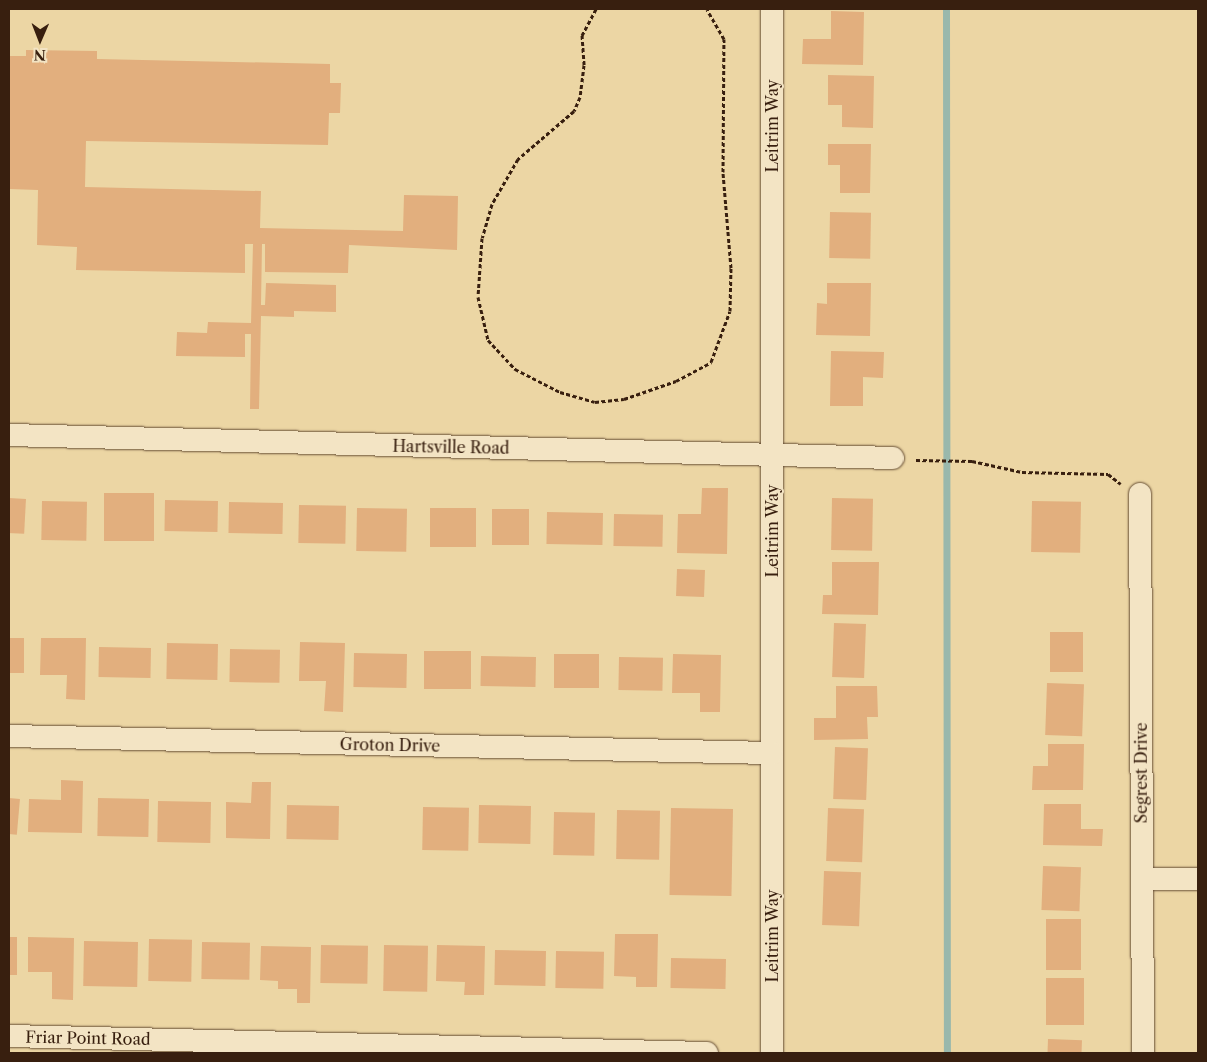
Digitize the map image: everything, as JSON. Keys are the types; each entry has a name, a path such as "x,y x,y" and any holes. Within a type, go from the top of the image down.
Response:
{"street":[{"name":"Leitrim Way","path":"772,9 772,1053"},
{"name":"Hartsville Road","path":"9,435 893,458"},
{"name":"Segrest Drive","path":"1140,494 1143,1053"},
{"name":"Groton Drive","path":"9,736 772,753"},
{"path":"1142,880 1198,879"},
{"name":"Friar Point Road","path":"9,1036 707,1053"}],"path":[{"path":"596,9 582,35 584,65 580,97 574,112 518,159 492,204 482,238 478,297 488,340 515,369 560,392 594,402 624,400 676,381 711,362 730,311 731,268 723,172 724,39 708,9"},
{"path":"921,461 972,461 1022,472 1108,474 1118,478 1127,494 1140,494"}],"building":[{"path":"831,11 864,12 863,65 802,64 803,39 831,39"},
{"path":"26,50 97,51 97,59 330,64 330,83 341,83 340,113 329,113 328,145 86,141 85,187 261,191 260,228 403,231 404,195 458,196 457,250 349,245 348,273 265,272 265,244 262,244 261,305 265,305 266,283 336,285 336,312 294,311 294,317 261,316 259,409 250,409 251,334 245,334 245,357 176,356 177,332 207,333 208,322 251,323 253,244 245,244 245,273 76,270 77,247 37,245 38,190 9,189 9,56 26,56"},
{"path":"828,75 874,76 873,128 842,127 842,105 828,105"},
{"path":"828,144 871,144 870,193 840,193 840,165 828,165"},
{"path":"830,212 871,213 870,259 829,258"},
{"path":"827,283 871,283 870,336 816,335 817,303 827,304"},
{"path":"831,351 884,352 883,378 863,377 863,406 830,406"},
{"path":"702,488 728,488 727,554 677,553 678,514 701,514"},
{"path":"104,493 154,493 154,541 104,541"},
{"path":"9,498 26,499 24,534 9,533"},
{"path":"832,498 873,499 872,551 831,550"},
{"path":"165,500 218,501 217,532 164,531"},
{"path":"42,501 87,502 86,541 41,540"},
{"path":"1032,501 1081,502 1080,553 1031,552"},
{"path":"229,502 283,503 282,534 228,533"},
{"path":"299,505 346,506 345,544 298,543"},
{"path":"357,508 407,509 406,552 356,551"},
{"path":"430,508 476,508 476,547 430,547"},
{"path":"492,509 529,509 529,545 492,545"},
{"path":"547,512 603,513 602,545 546,544"},
{"path":"614,514 663,515 662,547 613,546"},
{"path":"832,562 879,562 878,615 822,614 823,595 832,595"},
{"path":"677,569 705,570 704,597 676,596"},
{"path":"834,623 866,624 864,678 832,677"},
{"path":"1050,632 1083,632 1083,672 1050,672"},
{"path":"9,638 24,638 24,673 9,673"},
{"path":"41,638 86,638 85,700 66,699 67,675 40,675"},
{"path":"300,642 345,643 343,712 324,711 326,681 299,681"},
{"path":"167,643 218,644 217,680 166,679"},
{"path":"99,647 151,648 150,678 98,677"},
{"path":"230,649 280,650 279,683 229,682"},
{"path":"424,651 471,651 471,689 424,689"},
{"path":"354,653 407,654 406,688 353,687"},
{"path":"554,654 599,654 599,688 554,688"},
{"path":"673,654 721,655 720,712 700,712 700,693 672,693"},
{"path":"481,656 536,657 535,687 480,686"},
{"path":"619,657 663,658 662,691 618,690"},
{"path":"1047,683 1084,684 1082,736 1045,735"},
{"path":"836,686 877,686 878,717 867,717 868,739 814,740 814,718 836,718"},
{"path":"1048,744 1084,744 1083,790 1032,790 1033,766 1048,766"},
{"path":"835,747 868,748 866,800 833,799"},
{"path":"61,780 83,781 82,833 28,832 29,799 61,800"},
{"path":"252,782 271,782 270,839 226,838 226,802 251,803"},
{"path":"9,798 20,799 17,835 9,834"},
{"path":"98,798 149,799 148,837 97,836"},
{"path":"158,801 211,802 210,843 157,842"},
{"path":"1044,804 1081,804 1081,829 1103,829 1102,846 1043,845"},
{"path":"287,805 339,806 338,840 286,839"},
{"path":"479,805 531,806 530,844 478,843"},
{"path":"423,807 469,808 468,851 422,850"},
{"path":"671,808 733,809 731,896 669,895"},
{"path":"828,808 864,809 862,862 826,861"},
{"path":"617,810 660,811 659,860 616,859"},
{"path":"554,812 595,813 594,856 553,855"},
{"path":"1043,866 1081,867 1079,911 1041,910"},
{"path":"824,871 861,872 859,926 822,925"},
{"path":"1046,919 1081,919 1081,970 1046,970"},
{"path":"615,934 658,934 657,987 636,987 636,977 614,976"},
{"path":"9,937 17,937 17,975 9,975"},
{"path":"28,937 74,938 73,1000 52,999 52,972 28,972"},
{"path":"149,939 192,940 191,982 148,981"},
{"path":"84,941 138,942 137,987 83,986"},
{"path":"202,942 250,943 249,980 201,979"},
{"path":"321,945 368,946 367,984 320,983"},
{"path":"384,945 428,946 427,992 383,991"},
{"path":"437,945 485,946 484,995 464,995 465,982 436,981"},
{"path":"261,946 311,947 310,1003 297,1003 297,989 278,989 278,981 260,980"},
{"path":"495,950 546,951 545,986 494,985"},
{"path":"556,951 604,952 603,989 555,988"},
{"path":"671,958 726,959 725,989 670,988"},
{"path":"1046,978 1084,978 1084,1025 1046,1025"},
{"path":"1048,1039 1082,1040 1082,1053 1048,1053"}],"waterway":[{"path":"946,9 947,1053"}]}
